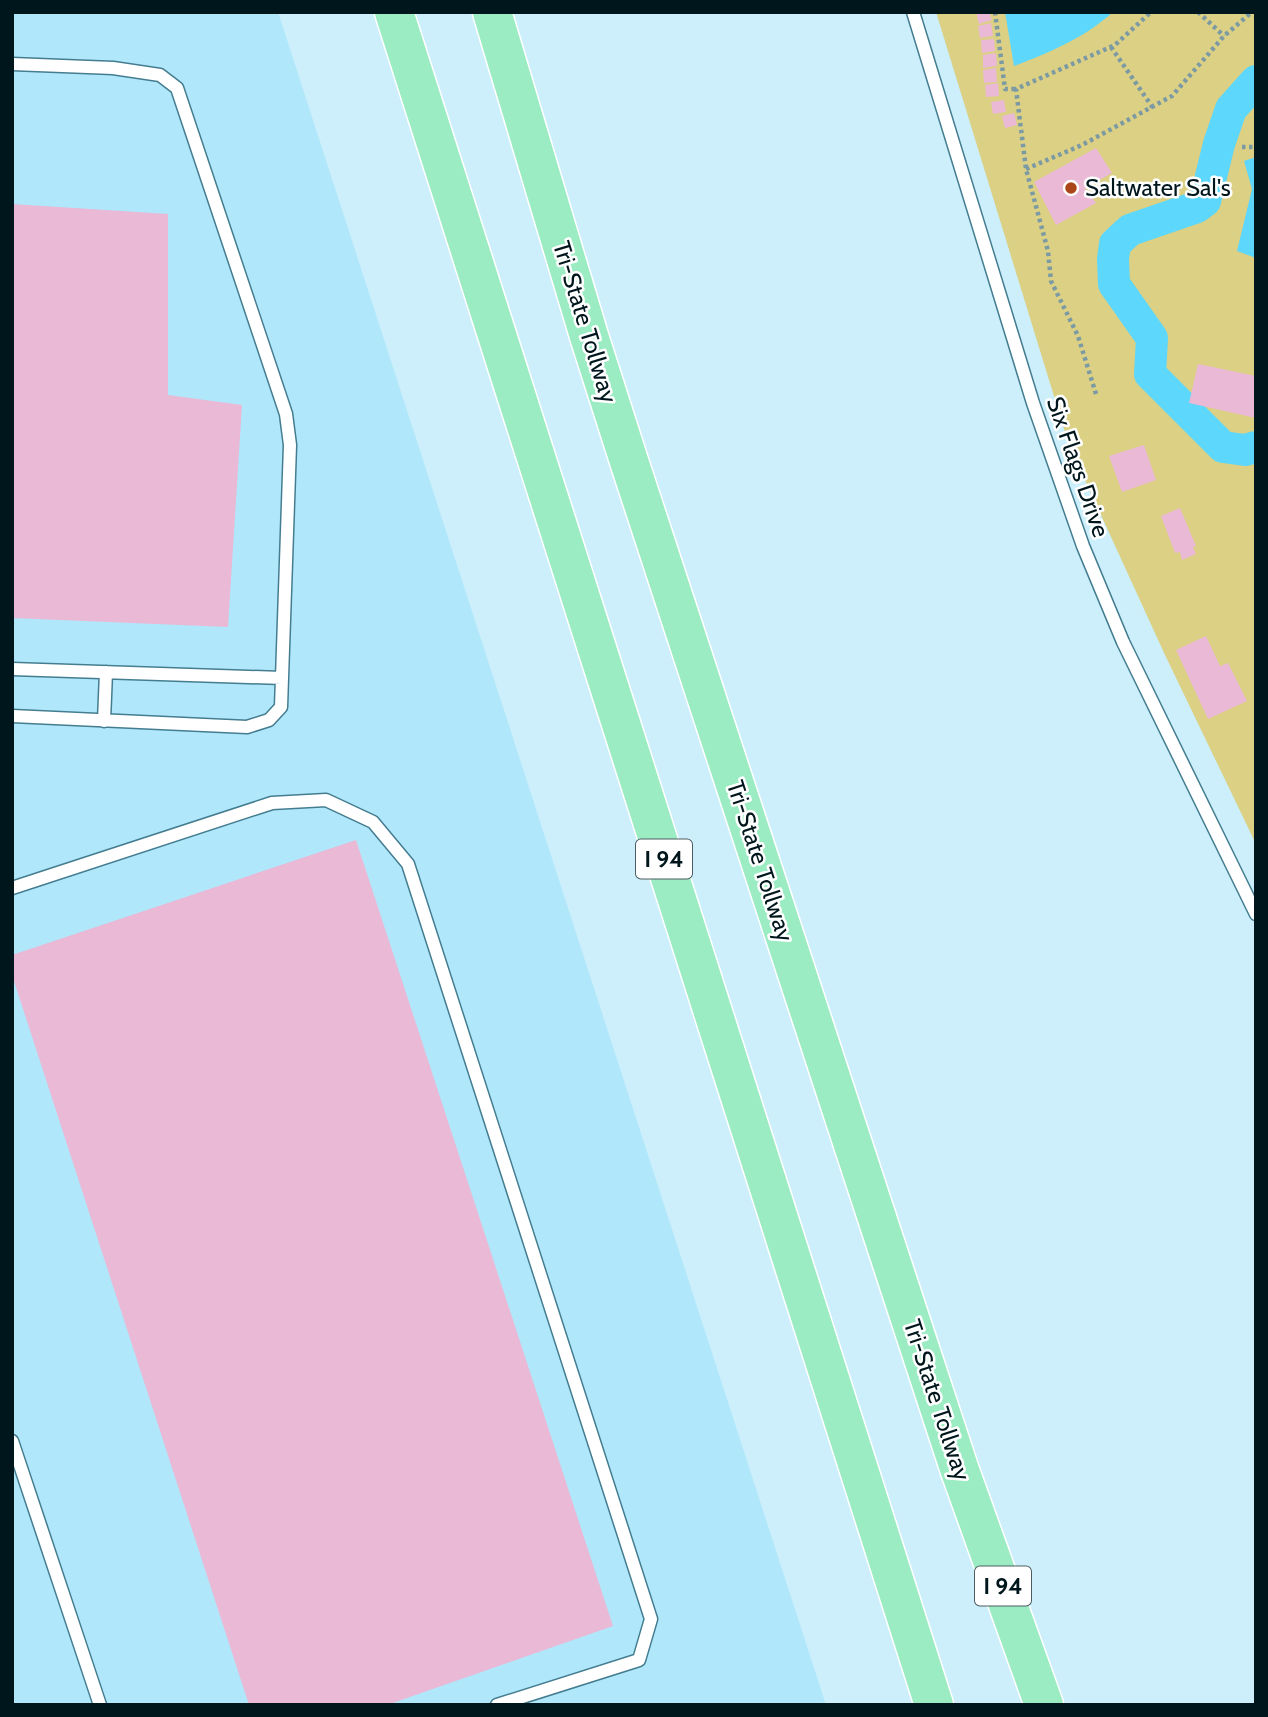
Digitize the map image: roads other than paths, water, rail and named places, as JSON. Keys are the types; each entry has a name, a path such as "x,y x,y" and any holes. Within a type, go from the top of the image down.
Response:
{"highway":[{"name":"I 94","path":"394,12 934,1705"},
{"name":"Tri-State Tollway","path":"492,12 589,336 636,481 959,1468 1044,1705"}],"lane":[{"name":"Six Flags Drive","path":"913,12 1033,403 1083,546 1123,642 1256,914"},
{"path":"12,64 113,68 160,75 177,88 286,414 290,445 281,707 269,720 247,727 12,716"},
{"path":"12,669 282,678"},
{"path":"104,721 106,672"},
{"path":"12,888 272,803 285,802 326,800 373,822 408,864 651,1619 639,1660 497,1705"},
{"path":"12,1441 100,1705"}],"water":[{"path":"1005,12 1113,12 1066,44 1014,66"},
{"path":"1256,157 1256,258 1237,251 1252,189 1244,161"}],"waterway":[{"path":"1256,81 1231,109 1205,201 1197,207 1130,230 1115,244 1113,259 1114,284 1152,338 1150,374 1223,447 1245,450 1256,447"}],"place":[{"name":"Saltwater Sal's","path":"1071,188"}]}
